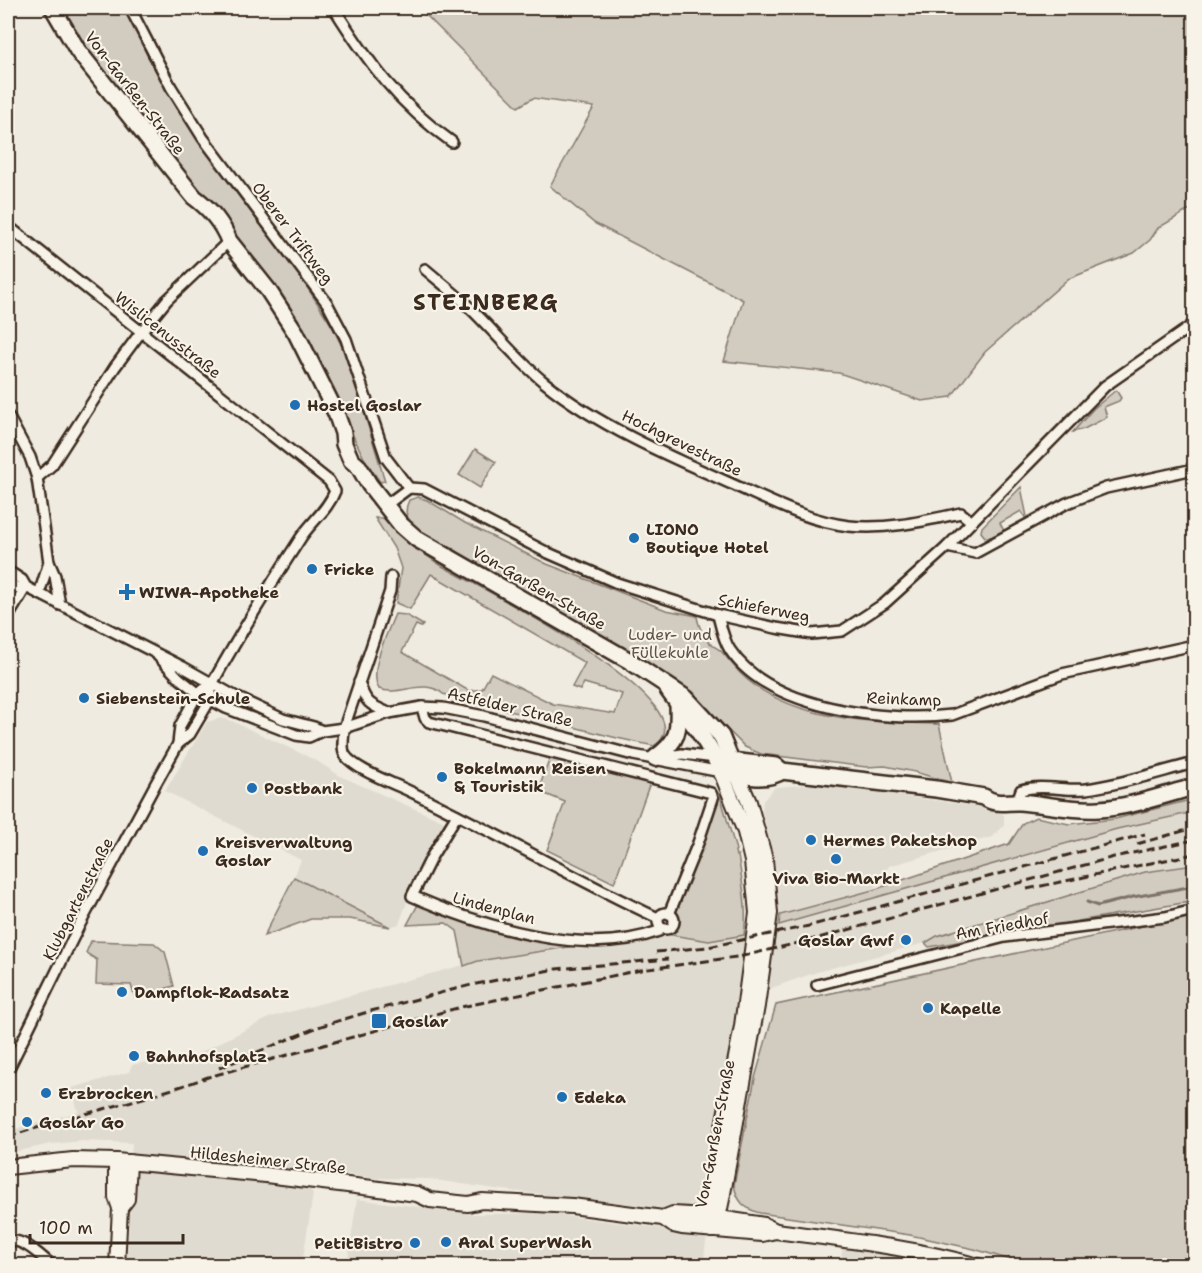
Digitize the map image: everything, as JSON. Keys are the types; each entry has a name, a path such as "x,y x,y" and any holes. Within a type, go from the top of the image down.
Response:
{"main road":[{"name":"Von-Garßen-Straße","path":"53,8 78,51 194,197 198,211 218,234 229,241 268,290 296,333 313,365 344,433 352,441 359,466 369,484 386,505 426,543 635,665 686,698 721,736 726,766"},
{"name":"Von-Garßen-Straße","path":"665,685 726,766"},
{"path":"656,758 676,737 679,726 678,704"},
{"name":"Astfelder Straße","path":"726,766 776,766 782,771 984,797 993,792 1017,801 1060,808 1100,809 1125,806 1194,787"}],"street":[{"name":"Oberer Triftweg","path":"130,8 171,87 203,138 327,303 346,339 386,458 409,488"},
{"path":"334,8 382,78 401,100 452,142"},
{"name":"Wislicenusstraße","path":"8,226 333,485 335,491 332,500 297,544 212,684"},
{"path":"37,478 52,465 115,367 141,332 167,300 229,241"},
{"name":"Hochgrevestraße","path":"425,269 468,305 543,381 587,413 692,467 789,511 824,522 880,527 911,524 961,513 972,522"},
{"name":"Schieferweg","path":"409,488 424,489 546,552 606,578 718,615 812,634 842,631 885,603 947,547 1105,386 1194,324"},
{"path":"8,416 30,457 37,478 49,562 55,576 60,605"},
{"path":"947,547 975,553 1076,499 1106,488 1194,469"},
{"path":"386,505 409,488"},
{"path":"39,594 49,562"},
{"path":"8,571 22,580 26,587"},
{"path":"391,577 390,591 344,728 345,755 352,762 658,918"},
{"path":"8,581 17,588 26,587"},
{"path":"8,617 26,587"},
{"name":"Astfelder Straße","path":"26,587 283,719 322,731"},
{"name":"Reinkamp","path":"718,615 722,635 728,648 738,661 762,680 792,696 824,706 866,714 952,716 1062,674 1194,645"},
{"name":"Astfelder Straße","path":"158,656 179,678 210,700 285,732 309,737 322,731 344,728 389,713 422,707 443,708 672,763 726,766"},
{"path":"359,682 364,697 369,703 389,713"},
{"path":"198,693 212,684"},
{"path":"210,700 212,684"},
{"name":"Klubgartenstraße","path":"178,744 180,726 198,693"},
{"name":"Klubgartenstraße","path":"8,1070 79,926 178,744 190,734 210,700"},
{"path":"422,707 425,718 429,722 711,793 713,798 698,843 669,914"},
{"name":"Astfelder Straße","path":"656,758 682,754 726,766"},
{"path":"1017,801 1022,790 1030,788 1083,789 1194,763"},
{"name":"Von-Garßen-Straße","path":"712,1221 757,913 752,861 726,766"},
{"name":"Lindenplan","path":"458,815 432,856 412,896 491,926 551,938 596,943 629,940 659,931 661,928"},
{"name":"Am Friedhof","path":"817,985 1005,937 1165,917 1194,910"},
{"path":"658,918 663,914 669,914"},
{"path":"658,918 661,928 667,929 673,925 673,919 669,914"},
{"name":"Hildesheimer Straße","path":"8,1167 73,1160 122,1161 266,1175 417,1194 431,1191 470,1195 482,1201 572,1206 663,1218 672,1214 712,1221 765,1225 776,1232 936,1254 978,1266"},
{"path":"117,1266 120,1208 127,1199 122,1161"},
{"path":"8,1241 16,1240 35,1251 52,1266"}],"shaded area":[{"path":"221,718 317,761 340,776 447,823 409,897 399,924 390,927 294,877 301,860 165,791 207,722"},
{"path":"818,784 989,808 1004,815 1004,826 992,837 889,866 873,890 780,915 775,862 762,811 763,801 775,787"},
{"path":"1194,812 1194,865 1145,872 937,936 925,943 817,972 774,987 738,1007 734,1049 704,1197 681,1210 495,1189 429,1179 371,1178 297,1167 313,1194 302,1265 127,1265 132,1143 83,1141 51,1144 14,1152 8,1168 8,1131 78,1112 72,1088 129,1072 132,1065 179,1060 193,1056 271,1017 478,961 575,946 626,945 665,934 709,941 744,935 1117,829"},
{"path":"357,1199 474,1214 543,1213 707,1234 703,1265 347,1266"},
{"path":"843,1245 932,1260 930,1265 840,1266"}],"green space":[{"path":"63,8 125,8 148,57 185,121 300,276 332,326 347,357 385,481 380,482 364,458 323,375 79,38"},
{"path":"419,8 1194,8 1194,207 1158,228 1150,240 1134,253 1068,279 985,352 951,397 922,401 839,373 724,361 743,300 594,223 550,186 594,107 533,98 518,107"},
{"path":"1116,390 1121,398 1104,407 1107,417 1073,432 1093,409"},
{"path":"475,449 496,462 480,488 459,475"},
{"path":"1021,487 1026,519 1021,511 1000,523 1004,531 991,537 985,537 981,532 982,527"},
{"name":"Luder- und Füllekuhle","path":"418,497 547,564 666,610 697,616 706,638 740,673 760,689 783,701 808,710 861,720 939,724 952,783 885,766 866,767 761,754 745,747 729,731 722,730 416,528 408,518 406,508 409,500"},
{"path":"375,518 383,518 403,537 439,564 536,618 581,646 621,675 651,703 664,727 654,746 443,694 428,687 395,691 379,689 376,681 377,663 395,614 406,615 423,625 421,627 416,625 402,652 469,691 482,689 491,673 553,704 615,714 622,694 584,683 580,690 572,687 585,663 431,574 410,609 396,603 401,568 394,548"},
{"path":"551,755 651,780 614,883 547,850 565,802 538,791"},
{"path":"720,795 736,856 738,855 745,905 744,935 709,941 665,934"},
{"path":"1194,799 1194,812 1117,829 779,925 780,915 873,890 1009,844 1023,823 1036,817 1069,824 1115,819"},
{"path":"1194,865 1194,901 929,947 925,943 937,936 1145,872"},
{"path":"294,877 390,927 350,919 311,919 264,936"},
{"path":"420,901 522,936 575,946 478,961 464,966 457,931 446,923 407,925"},
{"path":"1194,915 1194,1265 1027,1265 974,1249 910,1235 760,1213 746,1207 739,1200 734,1185 755,1078 776,1005"},
{"path":"91,941 154,943 165,952 174,986 135,998 131,985 96,984 97,960 86,953"}],"waterway":[{"path":"1087,902 1098,906 1194,886"}],"railway":[{"path":"1137,844 1194,828"},
{"path":"656,952 708,947 809,926 1145,834"},
{"path":"8,1137 208,1077 461,1007 641,970 743,956 811,940 1114,857 1194,840"},
{"path":"1027,889 1194,854"},
{"path":"219,1068 318,1027 471,985 556,969 668,959"}],"place":[{"name":"Hostel Goslar","path":"295,405"},
{"name":"LIONO Boutique Hotel","path":"634,538"},
{"name":"Fricke","path":"312,569"},
{"name":"WIWA-Apotheke","path":"127,592"},
{"name":"Siebenstein-Schule","path":"84,698"},
{"name":"Bokelmann Reisen & Touristik","path":"442,777"},
{"name":"Postbank","path":"252,788"},
{"name":"Hermes Paketshop","path":"811,840"},
{"name":"Kreisverwaltung Goslar","path":"203,851"},
{"name":"Viva Bio-Markt","path":"836,859"},
{"name":"Goslar Gwf","path":"906,940"},
{"name":"Dampflok-Radsatz","path":"122,992"},
{"name":"Kapelle","path":"928,1008"},
{"name":"Goslar","path":"379,1021"},
{"name":"Bahnhofsplatz","path":"134,1056"},
{"name":"Erzbrocken","path":"46,1093"},
{"name":"Edeka","path":"562,1097"},
{"name":"Goslar Go","path":"27,1122"},
{"name":"Aral SuperWash","path":"446,1242"},
{"name":"PetitBistro","path":"415,1243"}],"district":[{"name":"STEINBERG","path":"486,302"}]}
